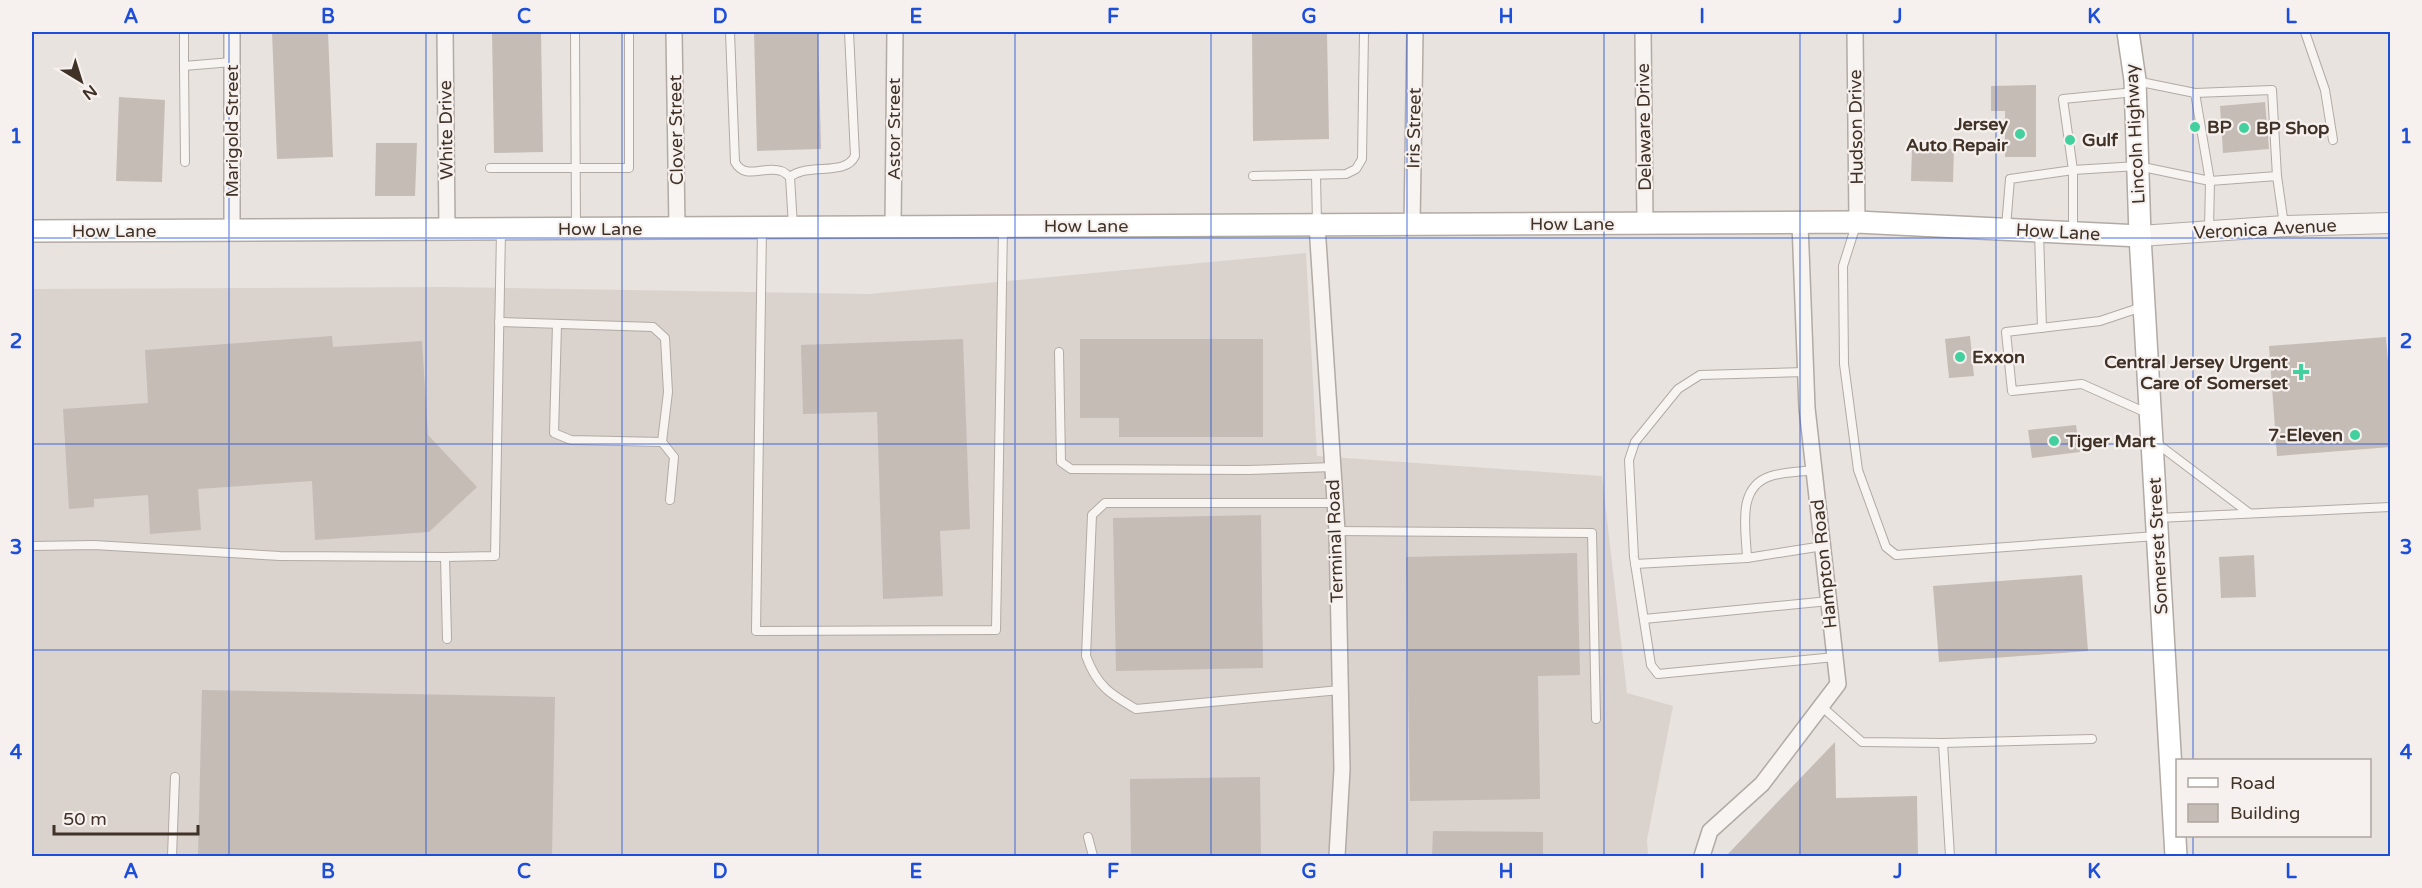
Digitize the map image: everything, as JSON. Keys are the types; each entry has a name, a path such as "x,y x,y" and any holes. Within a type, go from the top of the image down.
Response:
{"main road":[{"name":"Lincoln Highway","path":"2128,32 2135,86 2140,236"},
{"name":"How Lane","path":"32,231 1857,222 2140,236"},
{"name":"Somerset Street","path":"2140,236 2176,856"}],"street":[{"name":"Marigold Street","path":"232,32 232,231"},
{"name":"White Drive","path":"445,32 447,230"},
{"name":"Clover Street","path":"674,32 677,228"},
{"name":"Astor Street","path":"894,227 895,32"},
{"name":"Iris Street","path":"1412,225 1415,32"},
{"name":"Delaware Drive","path":"1643,32 1645,224"},
{"name":"Hudson Drive","path":"1855,32 1857,222"},
{"name":"Hampton Road","path":"1702,856 1710,831 1762,784 1838,684 1805,372 1800,223"},
{"name":"Veronica Avenue","path":"2140,236 2285,226 2391,223"},
{"name":"Terminal Road","path":"1317,225 1336,531 1342,769 1337,856"}],"lane":[{"path":"184,32 185,162"},
{"path":"575,32 576,229"},
{"path":"490,168 629,168 628,32"},
{"path":"730,32 735,162 739,169 747,172 781,170 790,177 793,228"},
{"path":"790,177 798,170 844,167 852,163 855,156 849,32"},
{"path":"1253,177 1346,174 1356,169 1362,159 1364,32"},
{"path":"2304,32 2325,90 2333,140"},
{"path":"184,66 232,62"},
{"path":"2073,232 2073,170 2063,99 2135,86 2195,93 2272,90 2277,176 2285,226"},
{"path":"2195,93 2210,182 2210,231"},
{"path":"2006,229 2010,179 2073,170 2138,166 2210,182 2277,176"},
{"path":"1316,175 1317,225"},
{"path":"1857,222 1843,266 1844,364 1858,470 1886,547 1896,555 2157,527 2250,513 2391,507"},
{"path":"762,228 756,631 996,630 1003,227"},
{"path":"32,546 94,545 280,556 495,556 501,229"},
{"path":"2039,231 2042,328"},
{"path":"2144,306 2100,321 2006,332 2012,392 2082,384 2150,415"},
{"path":"499,322 653,327 665,338 668,392 662,442 674,457 670,500"},
{"path":"557,324 554,433 571,440 662,442"},
{"path":"1059,352 1061,462 1071,469 1248,470 1332,467"},
{"path":"1805,372 1700,375 1678,389 1635,442 1629,460 1635,564 1651,665 1658,674 1835,657"},
{"path":"2152,440 2250,513"},
{"path":"1747,558 1745,505 1755,483 1772,476 1814,470"},
{"path":"1335,503 1104,503 1092,515 1086,656 1093,675 1110,694 1136,709 1340,690"},
{"path":"1336,531 1592,533 1596,719"},
{"path":"1635,564 1747,558 1823,546"},
{"path":"445,557 447,639"},
{"path":"1644,619 1829,601"},
{"path":"1821,706 1862,742 1943,743 2092,739"},
{"path":"1943,743 1950,856"},
{"path":"172,856 175,777"},
{"path":"1088,837 1093,856"}],"shaded area":[{"path":"1306,253 1317,456 1602,476 1627,693 1673,706 1647,840 1648,856 32,856 32,289 445,287 869,294"}],"building":[{"path":"272,32 328,32 333,157 277,159"},
{"path":"492,32 541,32 543,152 494,153"},
{"path":"754,32 818,32 821,149 757,151"},
{"path":"1252,32 1327,32 1329,139 1253,141"},
{"name":"Jersey Auto Repair","path":"2036,85 2036,157 2005,157 2005,111 1991,111 1991,86"},
{"path":"119,97 165,100 162,182 116,181"},
{"name":"BP Shop","path":"2265,102 2269,149 2223,153 2220,106"},
{"path":"376,143 417,143 415,196 375,196"},
{"path":"1912,148 1954,149 1953,182 1911,181"},
{"path":"332,336 333,347 422,341 428,435 477,487 429,532 315,540 312,481 198,489 201,530 150,534 148,495 94,499 94,507 69,509 63,409 148,403 145,350"},
{"name":"Exxon","path":"1970,336 1974,376 1949,378 1945,339"},
{"path":"2386,337 2391,399 2391,447 2277,456 2269,346"},
{"path":"963,339 970,529 940,531 943,596 883,599 877,412 803,414 801,345"},
{"path":"1080,339 1263,339 1263,437 1119,437 1119,418 1080,418"},
{"name":"Tiger Mart","path":"2076,425 2080,452 2032,458 2028,430"},
{"path":"1261,515 1263,668 1116,671 1113,518"},
{"path":"1577,553 1580,675 1538,676 1540,799 1410,801 1406,557"},
{"path":"2254,555 2256,597 2221,598 2219,557"},
{"path":"2082,575 2088,651 1939,662 1933,586"},
{"path":"202,690 555,697 552,856 198,856"},
{"path":"1835,742 1836,798 1917,796 1918,856 1726,856"},
{"path":"1260,777 1261,856 1131,856 1130,779"},
{"path":"1433,831 1543,832 1543,856 1432,856"}],"place":[{"name":"BP","path":"2195,127"},
{"name":"BP Shop","path":"2244,128"},
{"name":"Jersey Auto Repair","path":"2020,134"},
{"name":"Gulf","path":"2070,140"},
{"name":"Exxon","path":"1960,357"},
{"name":"Central Jersey Urgent Care of Somerset","path":"2301,372"},
{"name":"7-Eleven","path":"2355,435"},
{"name":"Tiger Mart","path":"2054,441"}]}
